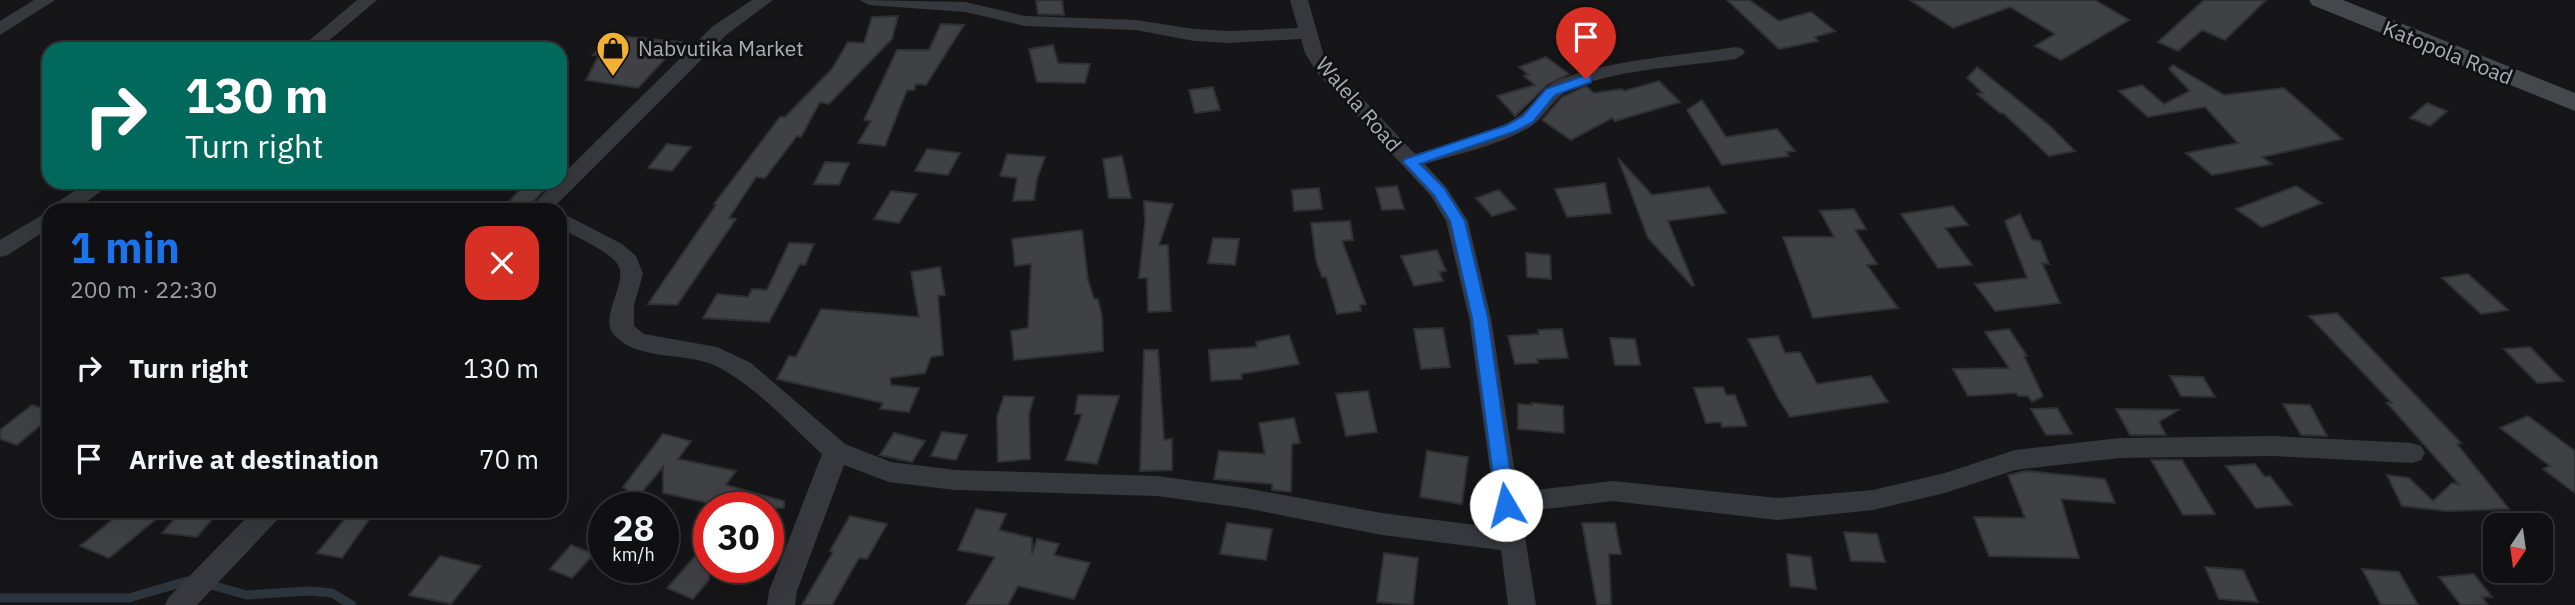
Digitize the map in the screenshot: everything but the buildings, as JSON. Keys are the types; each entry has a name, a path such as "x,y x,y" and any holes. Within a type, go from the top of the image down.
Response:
{"street":[{"path":"0,29 46,0"},
{"path":"317,42 369,0"},
{"path":"554,203 719,31 764,0"},
{"path":"869,0 965,7 1025,21 1136,25 1194,35 1229,37 1308,33"},
{"name":"Walela Road","path":"1299,0 1314,53 1325,70 1439,192 1457,221 1480,318 1522,605"},
{"name":"Katopola Road","path":"2321,0 2575,103"},
{"path":"1410,162 1511,128 1528,119 1550,92 1564,85 1627,71 1735,53"},
{"path":"72,203 92,189"},
{"path":"0,250 42,223"},
{"path":"567,223 614,248 628,261 632,274 623,305 622,329 637,341 718,356 743,369 836,451 889,472 955,480 1157,486 1245,498 1382,524 1512,541"},
{"path":"1506,505 1572,494 1613,491 1777,509 1873,500 1945,483 2015,460 2120,448 2273,446 2412,453"},
{"path":"781,605 783,591 836,451"},
{"path":"179,605 263,518"}],"waterway":[{"path":"0,598 129,598 187,581 194,582"},
{"path":"207,584 247,595 309,591 332,593 352,605"}],"place":[{"name":"Nabvutika Market","path":"613,78"}],"route":[{"path":"1506,505 1480,318 1457,221 1439,192 1410,162 1511,128 1528,119 1550,92 1586,79"}]}
